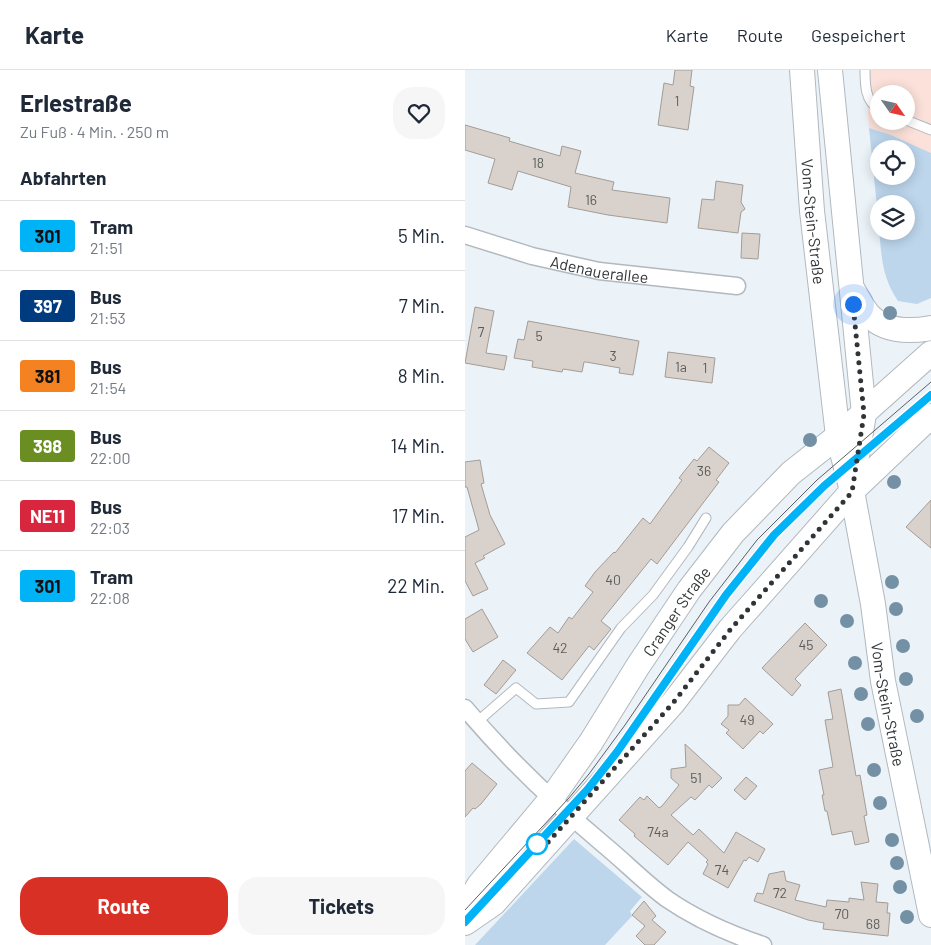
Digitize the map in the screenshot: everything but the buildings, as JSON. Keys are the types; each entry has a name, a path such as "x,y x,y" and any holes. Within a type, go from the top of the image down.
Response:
{"main road":[{"name":"Vom-Stein-Straße","path":"802,70 812,211 838,436 852,492 873,604 883,681 931,916"},
{"name":"Vom-Stein-Straße","path":"830,70 864,414 852,492"},
{"path":"851,287 868,314 886,327 902,330 931,328"},
{"name":"Cranger Straße","path":"465,908 479,885 551,799 591,742 670,618 733,533 791,473 864,414 931,354"},
{"path":"465,923 494,904 673,703 730,630 852,492 931,416"}],"street":[{"name":"Adenauerallee","path":"465,235 532,256 599,271 737,286"},
{"path":"465,708 523,772 570,818 639,876 668,899 708,922 763,945"}],"lane":[{"path":"865,70 866,91 870,99"},
{"path":"915,124 931,130"},
{"path":"477,722 516,688 536,704 569,702 621,628 653,594 688,547 706,518"}],"shaded area":[{"path":"865,70 931,70 931,153 915,146 915,140 902,140 875,130 915,130 915,85 870,85 870,128"},
{"path":"869,128 870,130 902,140 870,140"},
{"path":"915,146 931,153 931,298 917,304 898,301 889,284 882,259 880,240 915,240 915,195 876,195 875,185 915,185"},
{"path":"574,839 642,897 630,911 632,916 605,945 475,945"}],"tram line":[{"path":"465,910 589,774 709,602 757,540 817,480 931,382"},
{"path":"568,811 617,751 727,593 771,539 792,516 837,474 883,433 931,395"},
{"name":"301","path":"465,922 588,789 617,752 726,595 774,535 824,486 931,395"},
{"path":"465,922 529,853"}],"route":[{"path":"537,844 541,850 638,743 673,703 730,630 852,492 864,414 853,304"}]}
